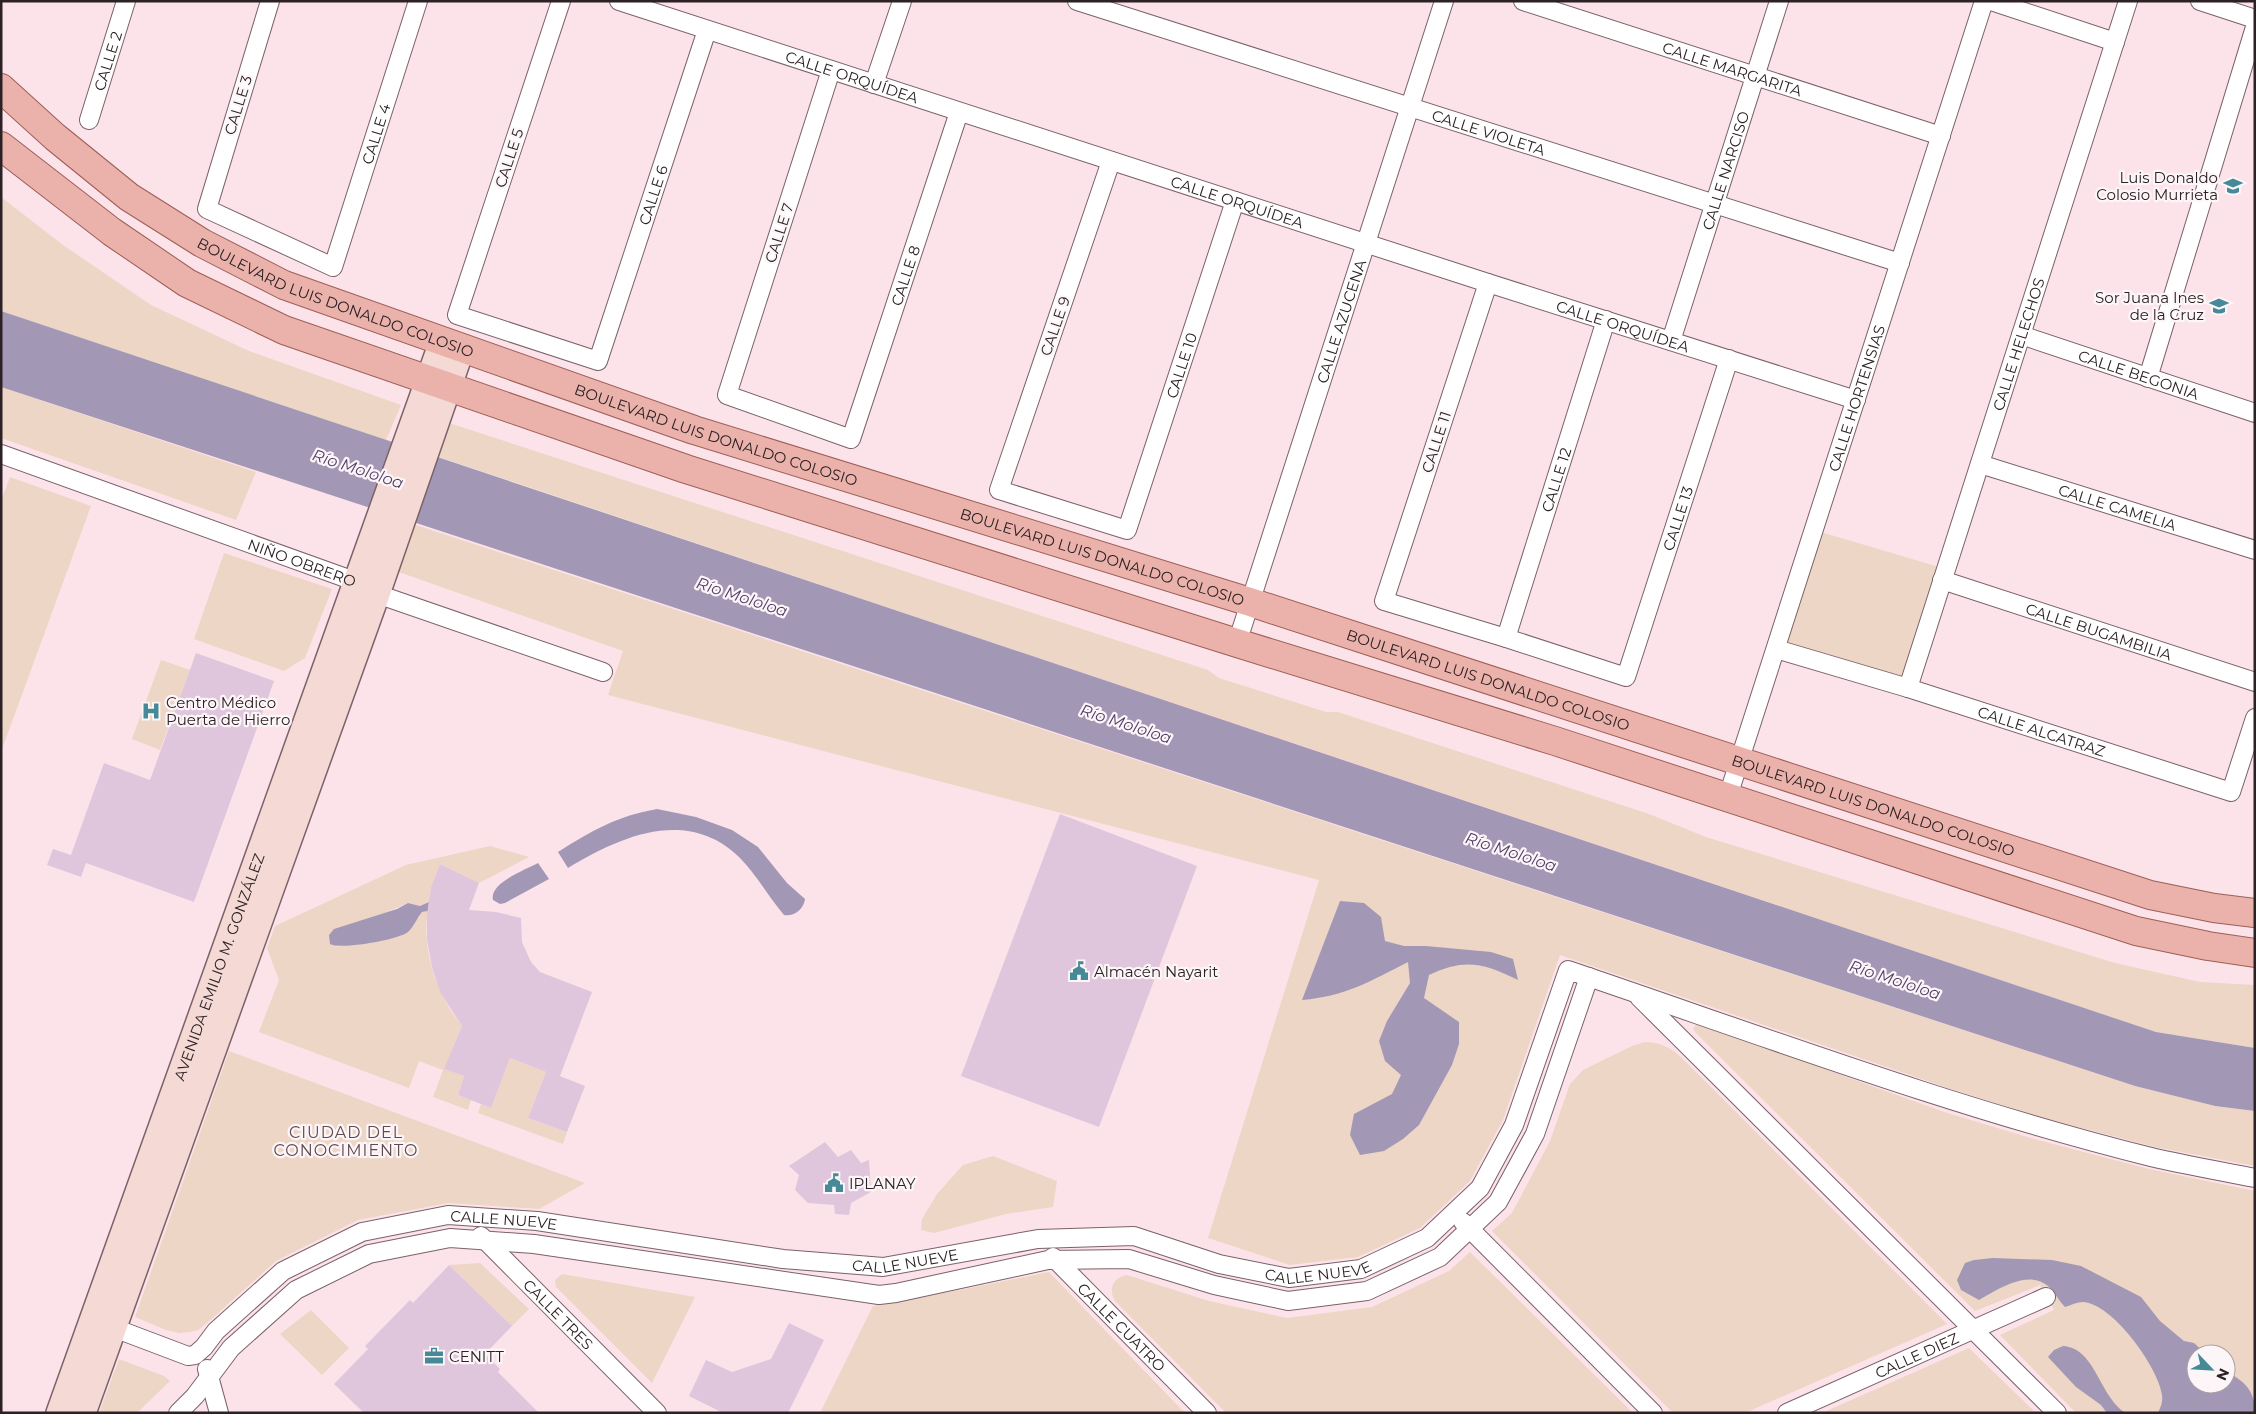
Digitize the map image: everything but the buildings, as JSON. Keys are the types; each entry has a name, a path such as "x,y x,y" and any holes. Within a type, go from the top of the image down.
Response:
{"main road":[{"name":"BOULEVARD LUIS DONALDO COLOSIO","path":"1,88 55,137 129,197 202,243 284,285 694,430 1250,602 2150,895 2214,908 2255,913"},
{"path":"1,146 112,232 187,283 284,330 686,469 1728,796 2136,931 2208,946 2255,953"},
{"name":"AVENIDA EMILIO M. GONZÁLEZ","path":"58,1413 134,1238 390,524 452,345"},
{"path":"1555,741 1583,737 1719,777 1726,774 1740,761"},
{"name":"AVENIDA EMILIO M. GONZÁLEZ","path":"83,1413 114,1328 134,1238"}],"street":[{"name":"CALLE 2","path":"89,120 126,1"},
{"name":"CALLE 3","path":"270,1 207,209 333,267"},
{"name":"CALLE 4","path":"333,267 418,1"},
{"name":"CALLE 5","path":"561,1 457,315 598,361"},
{"name":"CALLE ORQUÍDEA","path":"619,1 1488,283 1856,400"},
{"path":"874,84 902,1"},
{"name":"CALLE VIOLETA","path":"1077,1 1900,263"},
{"name":"CALLE AZUCENA","path":"1237,643 1444,1"},
{"name":"CALLE MARGARITA","path":"1523,1 1941,136"},
{"name":"CALLE NARCISO","path":"1671,341 1779,1"},
{"name":"CALLE HORTENSIAS","path":"1728,796 1984,1"},
{"path":"1990,1 2115,42"},
{"name":"CALLE HELECHOS","path":"1908,688 2128,1"},
{"path":"2200,1 2255,19"},
{"path":"2148,378 2255,27"},
{"name":"CALLE 6","path":"598,361 707,30"},
{"name":"CALLE 7","path":"832,70 727,395 851,438"},
{"name":"CALLE 8","path":"851,438 959,112"},
{"name":"CALLE 9","path":"1111,161 999,490 1127,530"},
{"name":"CALLE 10","path":"1127,530 1234,201"},
{"name":"CALLE 11","path":"1488,283 1384,602 1506,638"},
{"name":"CALLE 12","path":"1506,638 1606,320"},
{"name":"CALLE BEGONIA","path":"2021,335 2255,413"},
{"name":"CALLE 13","path":"1506,638 1626,677 1729,359"},
{"name":"NIÑO OBRERO","path":"1,454 603,672"},
{"name":"CALLE CAMELIA","path":"1980,464 2255,550"},
{"name":"CALLE BUGAMBILIA","path":"1942,580 2255,682"},
{"name":"CALLE ALCATRAZ","path":"1776,649 1908,688 2231,792 2255,718"},
{"name":"CALLE NUEVE","path":"178,1413 195,1396 231,1348 296,1290 370,1254 450,1238 534,1244 879,1295 1048,1260 1129,1259 1214,1286 1288,1301 1367,1291 1440,1257 1498,1202 1535,1134 1589,977 1568,970 1514,1125 1480,1188 1427,1238 1361,1269 1289,1278 1219,1264 1134,1236 1038,1239 883,1267 783,1259 537,1221 448,1215 362,1232 283,1271 216,1331 201,1350"},
{"path":"1589,977 1944,1097 2035,1125 2152,1157 2255,1178"},
{"path":"1636,993 2057,1413"},
{"path":"1454,1213 1653,1413"},
{"name":"CALLE TRES","path":"460,1216 657,1413"},
{"name":"CALLE CUATRO","path":"1038,1239 1057,1261 1208,1413"},
{"name":"CALLE DIEZ","path":"1787,1413 2046,1297"},
{"path":"114,1328 188,1356 195,1355 201,1350 219,1413"}],"shaded area":[{"path":"1,197 63,245 151,305 249,351 401,405 386,440 1,311"},
{"path":"1,387 256,472 236,520 1,438"},
{"path":"449,423 1208,670 1219,678 1326,712 1338,712 1649,814 1706,837 2115,963 2200,982 2255,985 2255,1048 2156,1032 436,456"},
{"path":"10,477 91,506 1,752 1,501"},
{"path":"413,524 2135,1086 2215,1106 2255,1111 2255,1166 2155,1147 2036,1116 1948,1088 1560,955 1503,1120 1470,1181 1420,1228 1358,1257 1290,1265 1208,1238 1319,880 608,695 623,651 396,571"},
{"path":"1814,530 1946,569 1908,688 1776,649"},
{"path":"224,553 332,589 305,658 284,671 194,639"},
{"path":"161,660 190,670 160,750 132,739"},
{"path":"490,846 529,857 479,883 440,864 431,887 429,902 420,906 408,903 387,912 335,947 381,940 409,931 422,912 428,911 427,941 433,972 445,1000 462,1026 445,1069 464,1076 458,1095 471,1100 468,1110 433,1097 443,1070 419,1061 409,1088 259,1032 279,980 267,948 275,926 406,865"},
{"path":"1697,1023 1944,1112 2034,1139 2149,1169 2255,1191 2255,1413 2076,1413 2000,1335 2054,1310 2040,1285 1975,1311 1693,1029"},
{"path":"1645,1042 1665,1046 1681,1057 1947,1324 1745,1413 1673,1413 1492,1231 1512,1213 1550,1141 1570,1084 1583,1070 1632,1046"},
{"path":"229,1051 585,1183 539,1209 448,1203 358,1220 276,1261 198,1330 179,1333 166,1330 135,1317"},
{"path":"510,1058 546,1072 528,1118 567,1132 563,1144 478,1113 481,1104 491,1108"},
{"path":"993,1156 1057,1181 1053,1207 1006,1214 934,1233 921,1230 922,1219 937,1194 963,1165"},
{"path":"1470,1252 1633,1413 1226,1413 1115,1301 1112,1292 1115,1281 1127,1275 1209,1301 1287,1318 1372,1307 1449,1271"},
{"path":"480,1263 529,1309 512,1326 449,1265"},
{"path":"1049,1272 1185,1413 820,1413 873,1306"},
{"path":"562,1274 695,1297 652,1383 556,1287 555,1280"},
{"path":"311,1310 349,1348 322,1375 280,1334"},
{"path":"1969,1348 2036,1413 1822,1413"},
{"path":"119,1359 164,1376 170,1381 137,1413 99,1413"}],"water":[{"name":"Río Mololoa","path":"1,311 2156,1032 2255,1048 2255,1111 2215,1106 2135,1086 1,387"},
{"path":"657,809 696,817 732,830 758,847 787,883 805,899 801,909 791,915 784,915 739,857 719,842 698,833 676,830 632,837 588,856 568,868 558,852 617,820"},
{"path":"538,863 549,879 505,903 500,904 493,900 493,894 502,883"},
{"path":"1340,901 1364,903 1381,917 1385,941 1404,946 1426,946 1491,952 1513,959 1518,980 1484,966 1474,965 1453,966 1429,975 1424,998 1459,1022 1459,1044 1452,1065 1419,1125 1403,1139 1384,1151 1360,1155 1350,1135 1354,1114 1392,1094 1401,1075 1385,1061 1379,1041 1387,1021 1410,983 1408,962 1357,987 1332,995 1302,1000"},
{"path":"429,902 428,911 422,912 410,930 402,935 382,941 356,945 336,946 330,944 329,935 334,929 397,909 408,903 420,906"},
{"path":"1993,1258 2052,1260 2081,1266 2141,1297 2160,1321 2184,1341 2195,1344 2186,1344 2186,1394 2236,1394 2236,1377 2244,1383 2251,1393 2255,1405 2255,1413 2158,1413 2162,1402 2162,1395 2159,1383 2152,1369 2132,1339 2107,1313 2095,1305 2083,1302 2065,1307 2048,1286 2040,1281 2031,1280 2013,1283 1979,1300 1961,1290 1957,1280 1965,1263"},
{"path":"2063,1346 2074,1349 2083,1355 2109,1396 2126,1413 2107,1413 2101,1405 2076,1387 2048,1357 2054,1350"}],"place":[{"name":"Luis Donaldo Colosio Murrieta","path":"2233,186"},
{"name":"Sor Juana Ines de la Cruz","path":"2219,306"},
{"name":"Centro Médico Puerta de Hierro","path":"151,711"},
{"name":"Almacén Nayarit","path":"1079,971"},
{"name":"IPLANAY","path":"834,1183"},
{"name":"CENITT","path":"434,1356"}],"district":[{"name":"CIUDAD DEL CONOCIMIENTO","path":"346,1141"}]}
